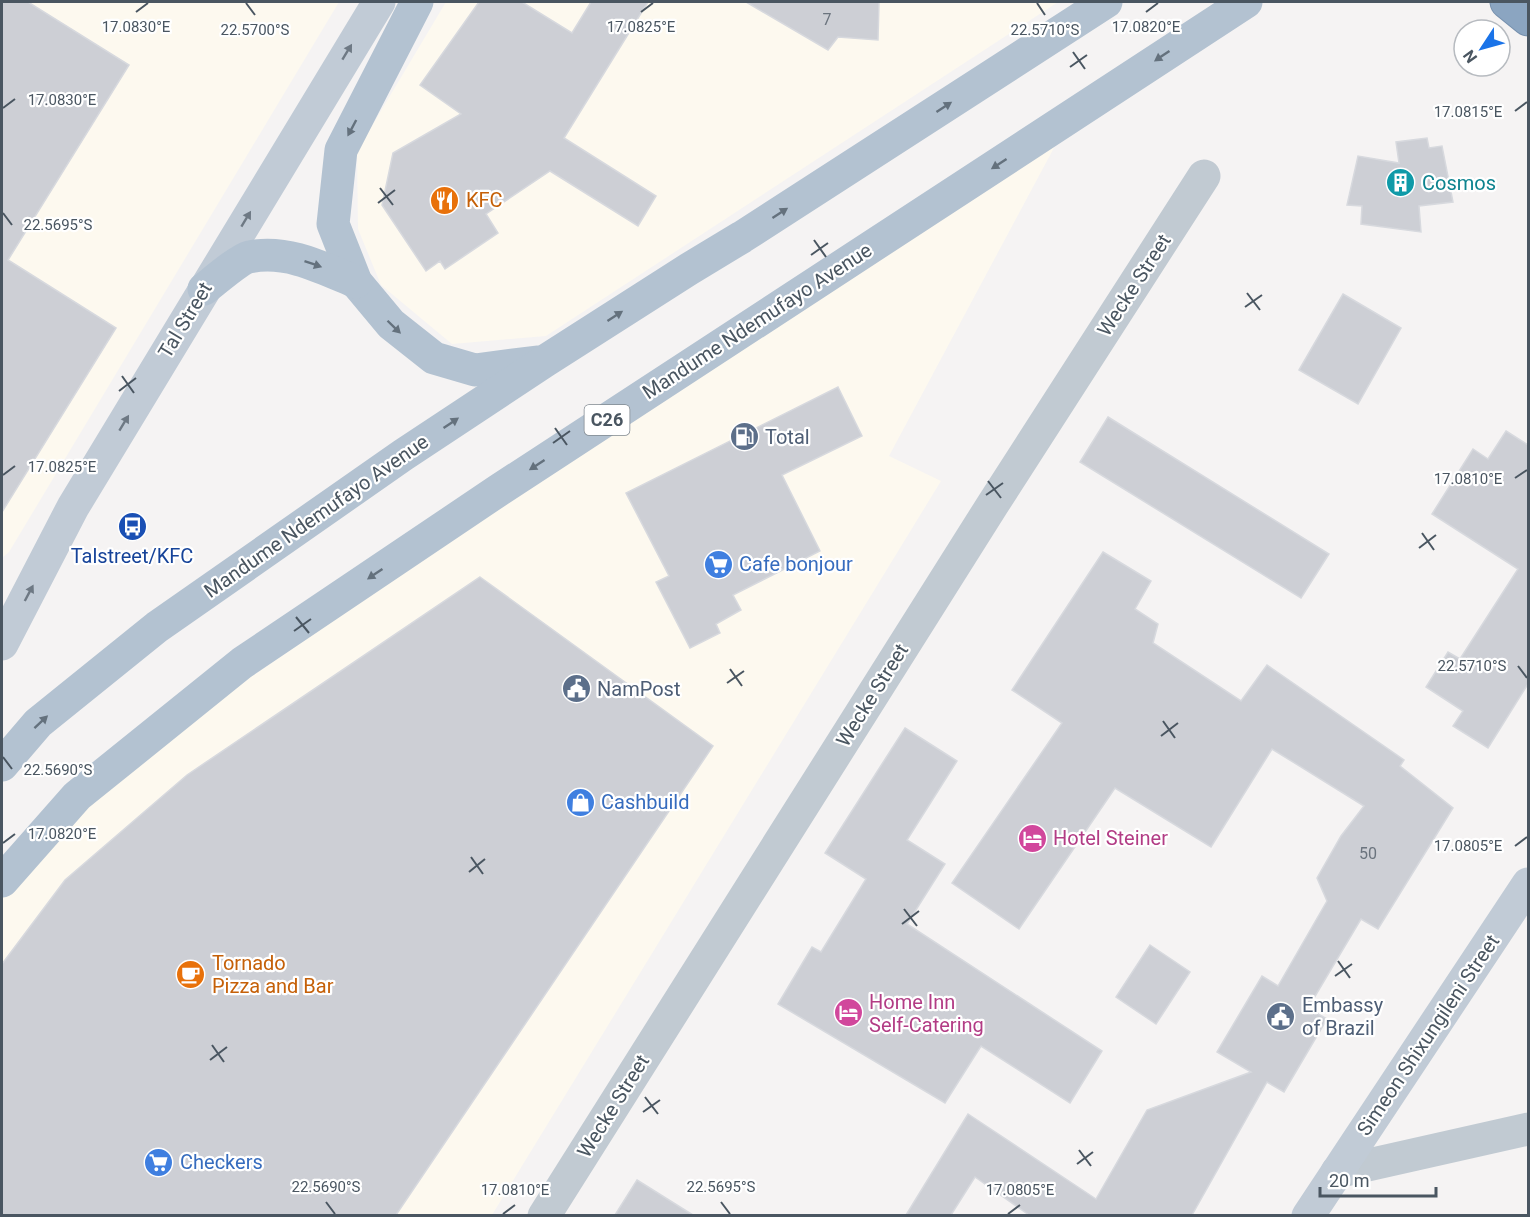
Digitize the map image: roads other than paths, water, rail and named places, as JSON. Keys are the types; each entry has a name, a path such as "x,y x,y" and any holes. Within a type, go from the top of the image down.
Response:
{"highway":[{"path":"1507,2 1528,19"}],"main road":[{"path":"417,2 341,150 333,224 356,282 391,324 434,358 475,370 545,361"},
{"name":"Mandume Ndemufayo Avenue","path":"2,765 38,723 157,627 403,455 545,361 1106,2"},
{"name":"Mandume Ndemufayo Avenue","path":"2,881 77,796 242,663 499,490 1246,2"},
{"path":"204,289 248,257 288,256 356,282"}],"street":[{"name":"Tal Street","path":"2,644 73,507 379,2"},
{"name":"Wecke Street","path":"544,1215 993,504 1204,176"},
{"name":"Simeon Shixungileni Street","path":"1308,1215 1528,884"},
{"path":"1337,1172 1528,1129"}],"place":[{"name":"Cosmos","path":"1401,183"},
{"name":"KFC","path":"445,200"},
{"name":"Total","path":"744,437"},
{"name":"Talstreet/KFC","path":"132,526"},
{"name":"Cafe bonjour","path":"718,564"},
{"name":"NamPost","path":"576,689"},
{"name":"Cashbuild","path":"580,802"},
{"name":"Hotel Steiner","path":"1032,838"},
{"name":"Tornado Pizza and Bar","path":"191,974"},
{"name":"Home Inn Self-Catering","path":"848,1013"},
{"name":"Embassy of Brazil","path":"1281,1016"},
{"name":"Checkers","path":"159,1162"}]}
